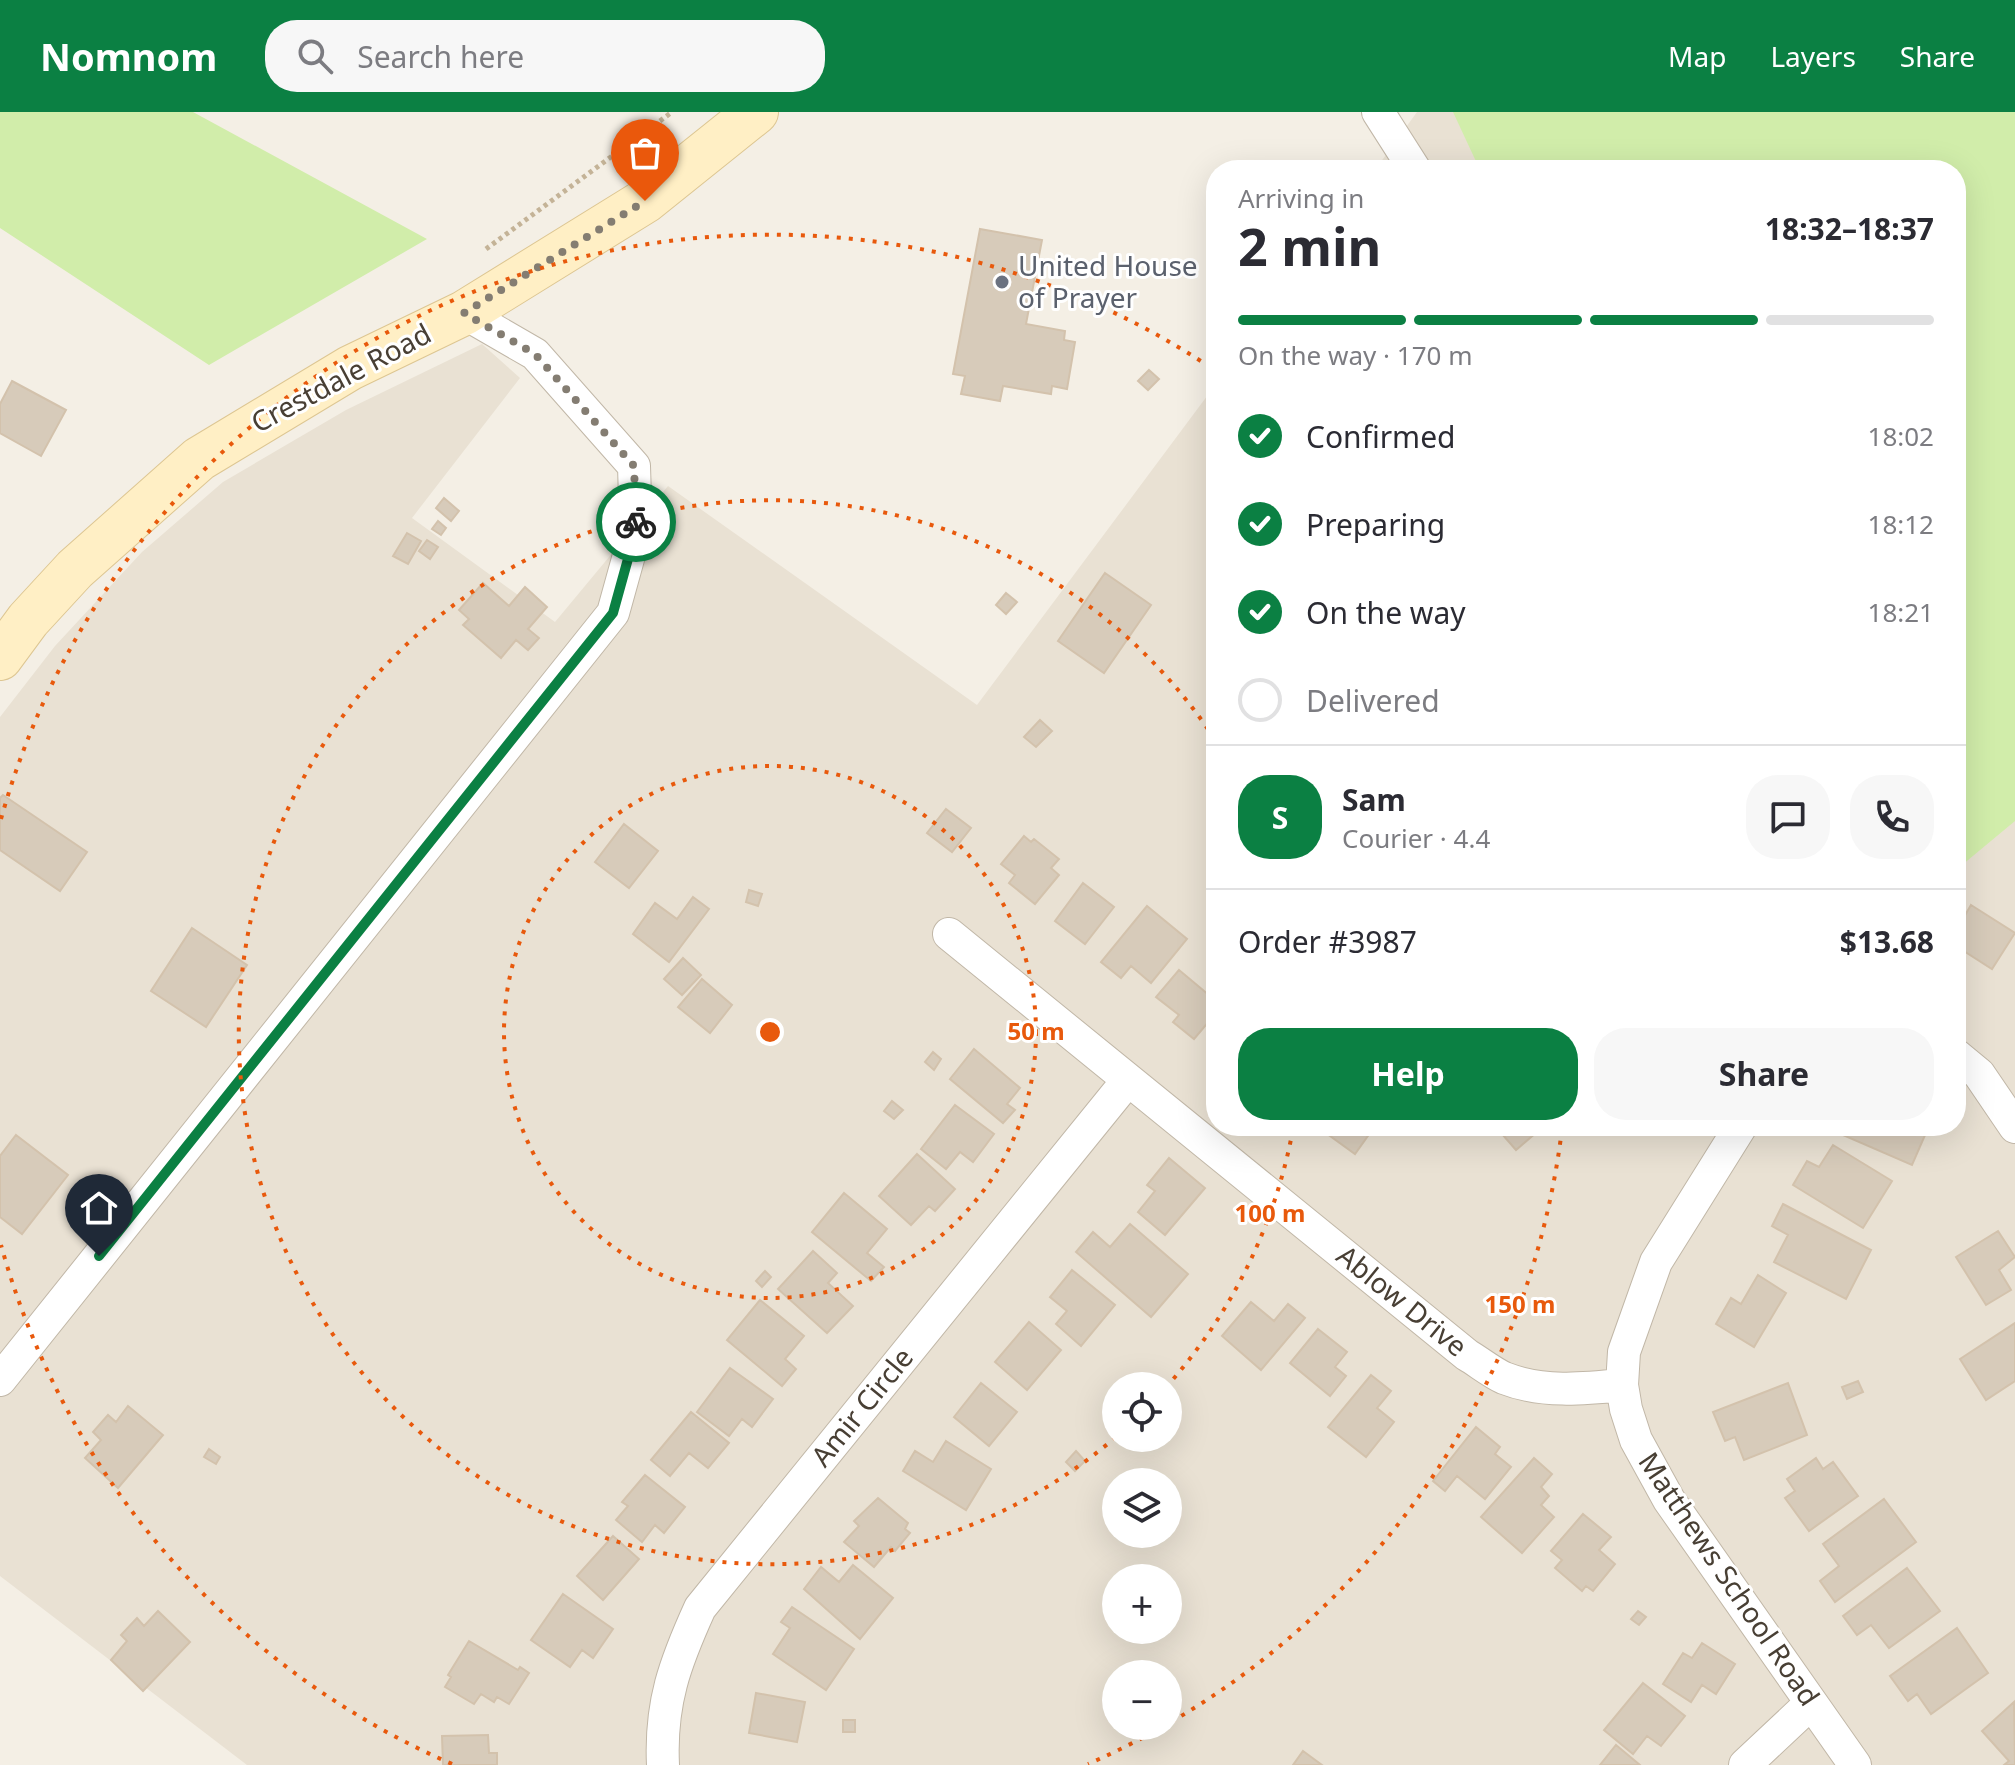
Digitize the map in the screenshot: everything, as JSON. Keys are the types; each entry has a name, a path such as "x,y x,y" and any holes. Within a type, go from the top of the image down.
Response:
{"street":[{"name":"Crestdale Road","path":"0,658 28,620 75,569 199,459 350,368 464,313 645,201 756,112"},
{"path":"1378,112 1409,160"},
{"path":"0,1380 613,613 636,530 634,466 535,354 464,313"},
{"name":"Ablow Drive","path":"949,934 1467,1355 1502,1377 1553,1389 1622,1385"},
{"path":"1966,1063 1979,1074 2015,1127"},
{"name":"Amir Circle","path":"663,1765 663,1720 670,1682 700,1608 1128,1080"},
{"name":"Matthews School Road","path":"1735,1136 1656,1262 1624,1352 1622,1385 1626,1409 1636,1440 1669,1500 1855,1765"},
{"path":"1745,1765 1811,1703"}],"shaded area":[{"path":"1417,112 1517,112 1552,160 1382,160"},
{"path":"482,344 520,378 412,518 555,622 668,486 977,705 1206,397 1206,1136 1966,1136 1966,725 2015,792 2015,1765 247,1765 0,1576 0,717 55,646 142,552 223,482 346,410"}],"green space":[{"path":"0,112 193,112 427,239 209,365 0,228"},
{"path":"1453,112 2015,112 2015,821 1966,862 1966,160 1475,160"}],"building":[{"name":"United House of Prayer","path":"980,229 1042,240 1026,324 1065,331 1064,340 1075,342 1067,389 1052,386 1051,394 1003,386 1000,401 961,394 965,376 953,374"},
{"path":"1149,370 1159,379 1148,390 1138,381"},
{"path":"12,381 66,410 41,456 0,433 0,404"},
{"path":"444,498 459,511 451,521 436,508"},
{"path":"438,521 446,528 441,535 432,529"},
{"path":"407,533 421,541 408,564 393,556"},
{"path":"427,540 438,547 430,559 419,551"},
{"path":"1105,573 1151,605 1104,673 1058,641"},
{"path":"483,583 509,606 525,587 547,607 528,629 539,638 528,650 516,640 501,658 463,625 469,619 459,610"},
{"path":"1006,593 1017,602 1006,614 996,605"},
{"path":"1040,720 1052,731 1036,747 1024,737"},
{"path":"3,795 87,852 60,891 0,850 0,798"},
{"path":"946,809 971,828 952,852 927,833"},
{"path":"624,824 658,851 629,888 595,862"},
{"path":"1024,836 1031,842 1034,839 1059,859 1051,868 1059,875 1035,904 1009,883 1015,875 1001,864"},
{"path":"1083,883 1114,907 1085,944 1055,921"},
{"path":"749,890 762,894 758,906 746,902"},
{"path":"693,897 709,909 669,962 633,934 655,903 677,919"},
{"path":"1971,905 2015,933 1992,969 1966,952 1966,914"},
{"path":"1147,906 1187,939 1151,983 1131,966 1121,978 1101,962"},
{"path":"192,928 247,965 206,1027 151,991"},
{"path":"683,958 701,975 682,995 664,979"},
{"path":"1179,970 1206,993 1206,1025 1194,1039 1173,1022 1179,1015 1156,997"},
{"path":"702,979 732,1005 710,1033 678,1007"},
{"path":"974,1049 1020,1088 1007,1104 1015,1110 1003,1123 950,1079"},
{"path":"933,1052 941,1059 934,1070 925,1062"},
{"path":"892,1101 903,1110 894,1119 884,1111"},
{"path":"955,1105 994,1134 973,1162 960,1152 946,1169 921,1149"},
{"path":"16,1135 68,1175 22,1234 0,1217 0,1156"},
{"path":"1330,1136 1368,1136 1355,1154"},
{"path":"1504,1136 1532,1136 1516,1150"},
{"path":"1845,1136 1925,1136 1912,1165"},
{"path":"1833,1145 1892,1181 1863,1228 1793,1185 1807,1161 1819,1167"},
{"path":"917,1154 955,1189 935,1211 929,1206 911,1225 879,1196"},
{"path":"1169,1158 1205,1188 1165,1235 1138,1212 1155,1191 1147,1185"},
{"path":"844,1193 887,1229 867,1253 884,1267 871,1281 812,1232"},
{"path":"1783,1204 1871,1250 1846,1299 1774,1262 1788,1235 1772,1226"},
{"path":"1130,1224 1188,1274 1151,1317 1076,1252 1093,1232 1110,1247"},
{"path":"1998,1231 2015,1257 1999,1270 2011,1290 1986,1305 1956,1257"},
{"path":"813,1251 837,1273 828,1283 853,1306 827,1333 778,1289"},
{"path":"1072,1270 1115,1305 1081,1346 1056,1324 1067,1311 1050,1297"},
{"path":"765,1271 771,1277 762,1287 756,1281"},
{"path":"1758,1275 1786,1293 1754,1347 1716,1324 1731,1298 1741,1304"},
{"path":"760,1300 804,1336 785,1359 796,1369 782,1386 727,1340"},
{"path":"1251,1302 1274,1321 1288,1304 1305,1318 1261,1370 1222,1336"},
{"path":"1029,1322 1061,1350 1027,1390 995,1362"},
{"path":"2015,1323 2015,1381 1986,1400 1960,1359"},
{"path":"1318,1329 1347,1352 1335,1367 1346,1376 1330,1396 1290,1363"},
{"path":"730,1368 773,1399 752,1427 742,1419 729,1436 697,1412"},
{"path":"1371,1375 1391,1391 1377,1408 1394,1422 1366,1457 1328,1427"},
{"path":"1858,1381 1863,1392 1847,1399 1842,1387"},
{"path":"981,1383 1017,1412 989,1446 954,1417"},
{"path":"1788,1383 1807,1435 1744,1460 1735,1437 1725,1441 1713,1412"},
{"path":"128,1406 163,1435 118,1488 85,1458 101,1440 93,1432 108,1415 116,1422"},
{"path":"691,1412 729,1443 708,1468 689,1453 670,1476 651,1460"},
{"path":"1476,1427 1500,1447 1495,1454 1511,1467 1485,1499 1457,1476 1445,1491 1433,1481"},
{"path":"946,1441 991,1469 966,1510 903,1471 915,1451 933,1462"},
{"path":"209,1449 220,1457 216,1464 204,1457"},
{"path":"1076,1451 1085,1461 1075,1471 1066,1462"},
{"path":"1534,1458 1552,1474 1541,1487 1549,1496 1541,1505 1554,1517 1522,1553 1481,1517"},
{"path":"1816,1458 1823,1469 1833,1462 1858,1496 1809,1531 1785,1498 1795,1491 1787,1479"},
{"path":"645,1475 685,1507 664,1533 655,1525 642,1542 616,1520 628,1506 622,1502"},
{"path":"878,1498 908,1523 905,1529 910,1533 895,1551 891,1547 874,1567 844,1542 859,1526 854,1521"},
{"path":"1884,1499 1916,1542 1835,1602 1820,1581 1839,1566 1823,1544"},
{"path":"1583,1514 1611,1537 1599,1550 1615,1564 1593,1591 1586,1586 1582,1591 1555,1568 1562,1560 1551,1551"},
{"path":"613,1536 639,1559 603,1600 577,1576"},
{"path":"853,1565 893,1598 860,1639 804,1589 821,1567 839,1582"},
{"path":"1907,1568 1940,1611 1889,1648 1871,1625 1857,1635 1843,1616"},
{"path":"563,1594 613,1629 593,1658 582,1650 570,1667 531,1640"},
{"path":"792,1607 854,1649 826,1690 773,1654 790,1628 781,1622"},
{"path":"158,1611 190,1642 143,1691 111,1660 127,1641 121,1635 137,1618 144,1626"},
{"path":"1638,1611 1646,1617 1639,1625 1631,1619"},
{"path":"1957,1628 1988,1673 1931,1714 1917,1694 1908,1701 1890,1676"},
{"path":"469,1641 518,1670 520,1667 529,1673 509,1704 497,1697 494,1702 481,1694 474,1704 445,1687 451,1677 448,1675"},
{"path":"1702,1643 1735,1664 1716,1694 1702,1685 1691,1702 1663,1684 1683,1653 1692,1658"},
{"path":"1643,1683 1685,1716 1661,1746 1647,1736 1633,1754 1604,1730"},
{"path":"756,1693 805,1702 797,1742 749,1733"},
{"path":"2014,1702 2015,1765 2004,1765 2009,1761 1982,1731"},
{"path":"843,1720 855,1720 855,1732 843,1732"},
{"path":"488,1735 489,1753 497,1753 497,1765 443,1765 442,1736"},
{"path":"1616,1745 1640,1765 1600,1765"},
{"path":"1303,1751 1322,1765 1293,1765"}],"way so far":[{"path":"636,522 634,466 535,354 464,313 645,201"}],"place":[{"name":"United House of Prayer","path":"1002,282"}],"route":[{"path":"99,1256 613,613 636,522"}]}
